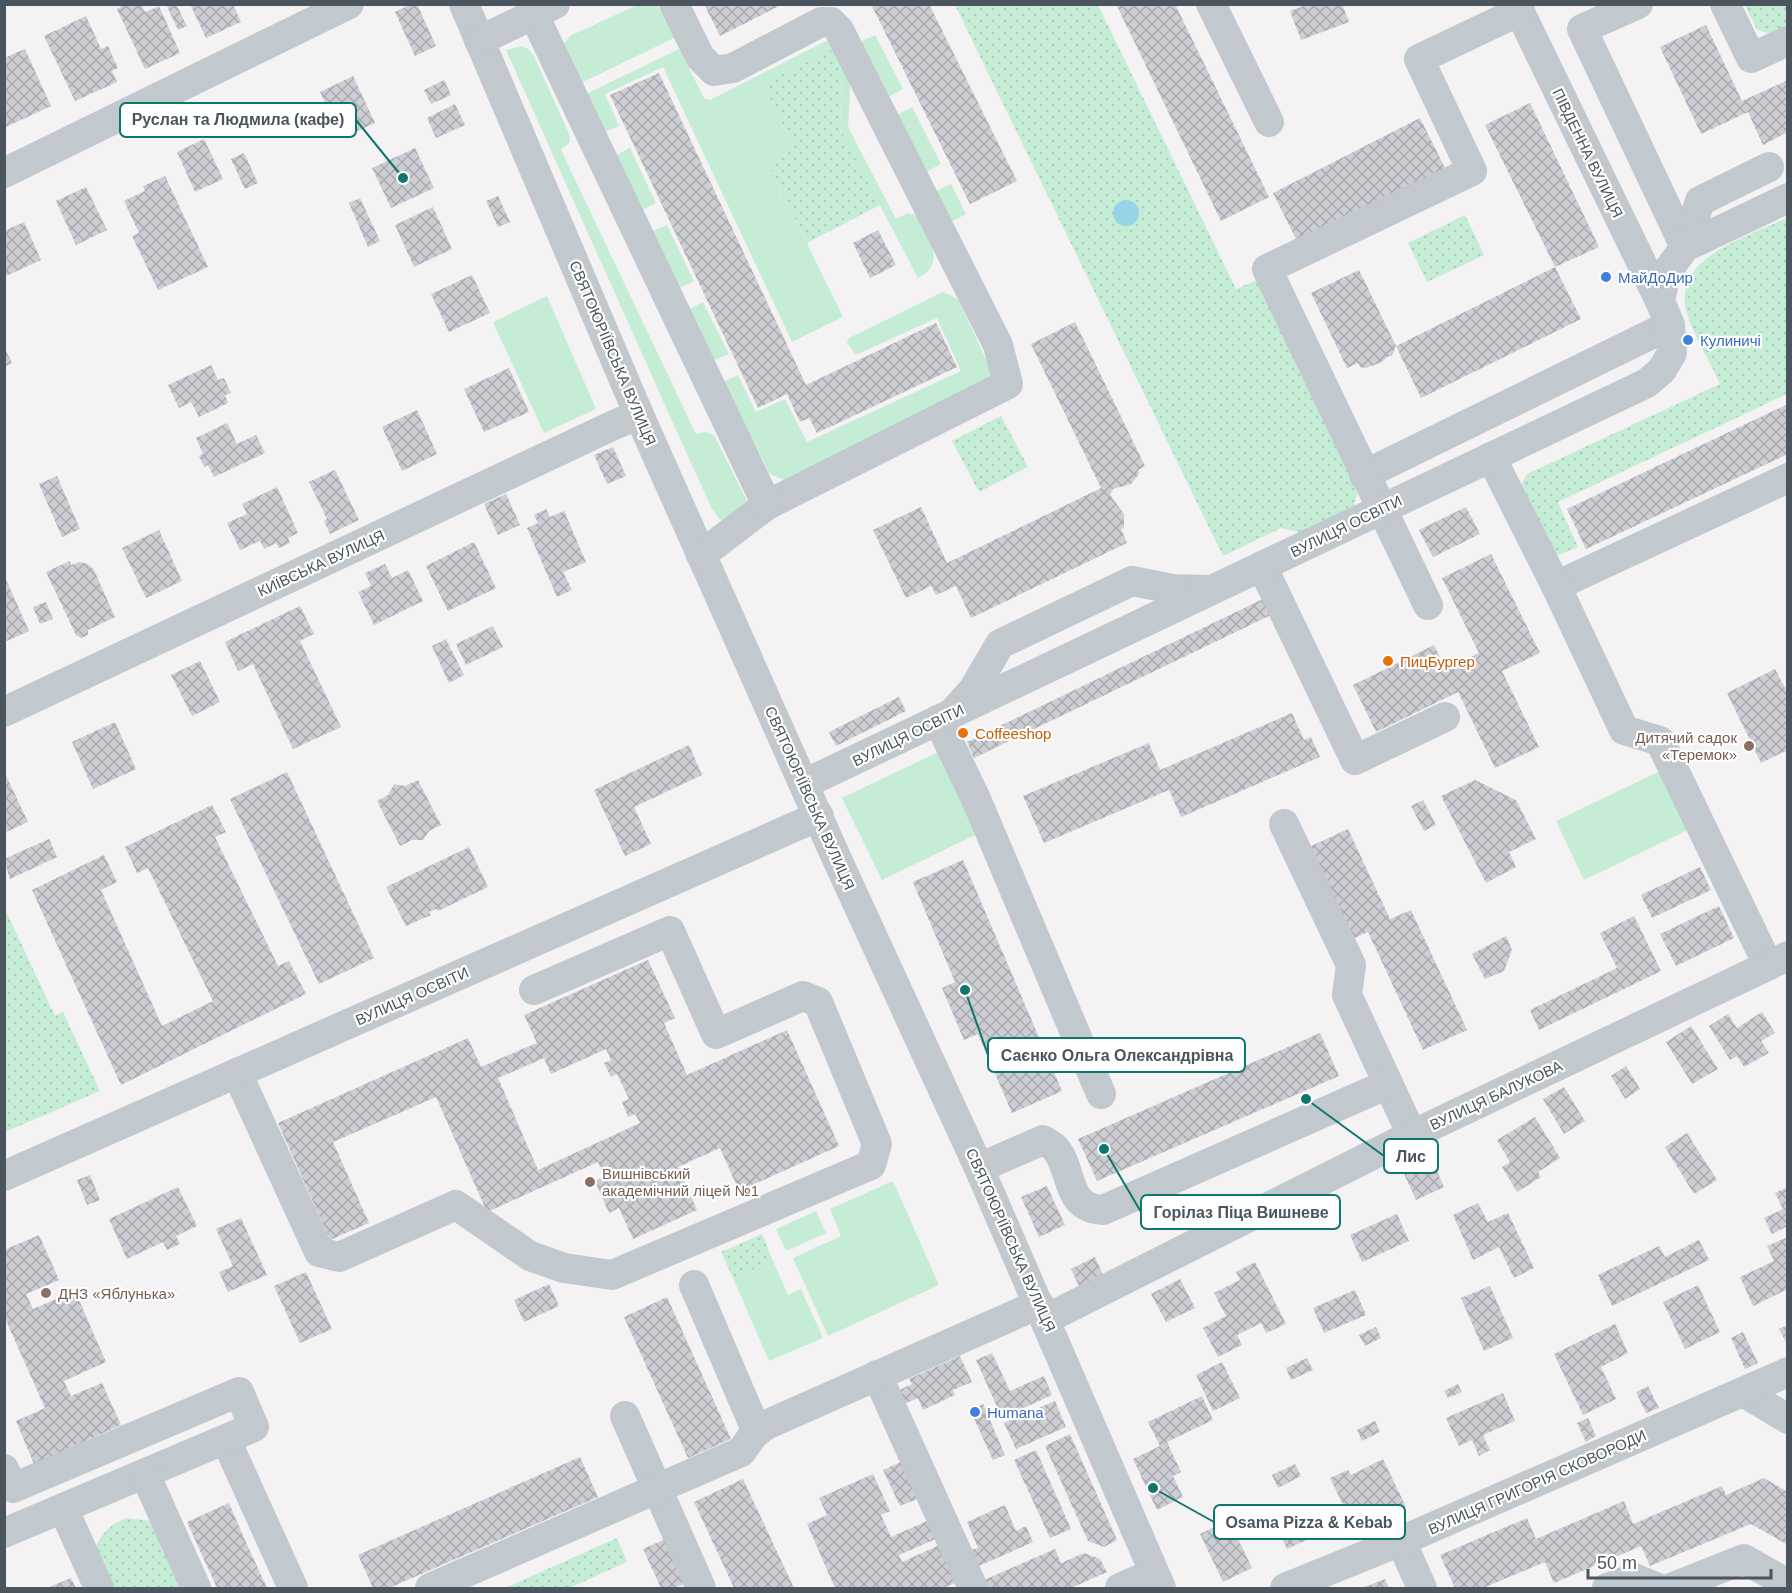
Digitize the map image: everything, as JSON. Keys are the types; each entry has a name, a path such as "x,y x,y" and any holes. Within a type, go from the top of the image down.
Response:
{"street":[{"path":"4,173 349,4"},
{"name":"СВЯТОЮРІЇВСЬКА ВУЛИЦЯ","path":"464,4 639,416 979,1168 1157,1581"},
{"path":"674,4 700,57 714,71 733,68 821,22 831,22 839,30 998,345 1008,384 766,504 701,555"},
{"path":"1211,4 1269,122"},
{"path":"1534,42 1582,28 1638,4"},
{"path":"1725,4 1751,58 1788,41"},
{"path":"1428,605 1267,269 1472,171 1419,59 1518,8"},
{"name":"ПІВДЕННА ВУЛИЦЯ","path":"1518,8 1665,313"},
{"path":"479,41 544,10 766,504"},
{"path":"1582,28 1685,247"},
{"path":"1685,247 1700,201 1769,167"},
{"name":"ВУЛИЦЯ ОСВІТИ","path":"804,784 1647,383 1662,370 1672,353 1665,313 1666,273 1685,247 1788,198"},
{"path":"1364,474 1665,313"},
{"name":"КИЇВСЬКА ВУЛИЦЯ","path":"4,712 616,424 639,416"},
{"path":"1491,457 1556,586 1624,730 1660,741 1778,960"},
{"path":"1556,586 1788,478"},
{"path":"1262,566 1355,760 1445,717"},
{"path":"1101,1094 976,799 945,717 973,690 1000,644 1132,581 1173,589 1211,591"},
{"name":"ВУЛИЦЯ ОСВІТИ","path":"4,1176 819,816"},
{"path":"1284,825 1350,964 1347,995 1412,1135"},
{"path":"237,1073 319,1252 339,1257 456,1205 530,1256 564,1268 612,1275 871,1165 877,1144 818,1002 803,996 716,1034 670,931 534,990"},
{"name":"ВУЛИЦЯ БАЛУКОВА","path":"430,1588 741,1452 757,1432 766,1425 877,1375 1042,1312 1778,960"},
{"path":"979,1168 1043,1140 1055,1148 1078,1200 1089,1209 1102,1210 1388,1084"},
{"path":"694,1285 757,1432"},
{"name":"ВУЛИЦЯ ГРИГОРІЯ СКОВОРОДИ","path":"1285,1588 1401,1541 1788,1372"},
{"path":"877,1375 973,1588"},
{"path":"4,1469 13,1488 239,1392 254,1427 4,1533"},
{"path":"1743,1392 1788,1419"},
{"path":"625,1416 701,1588"},
{"path":"226,1440 293,1588"},
{"path":"144,1474 196,1588"},
{"path":"63,1508 99,1588"},
{"path":"1401,1541 1422,1588"},
{"path":"1671,1588 1744,1558 1788,1584"},
{"path":"1607,1588 1634,1578 1658,1588"},
{"path":"1120,1588 1157,1581"}],"green space":[{"path":"637,5 655,5 659,8 674,38 579,84 564,44 570,36"},
{"path":"955,5 1098,5 1236,289 1259,279 1360,484 1353,509 1305,533 1281,528 1223,556"},
{"path":"1745,5 1787,5 1787,31 1776,35 1757,30"},
{"path":"875,35 903,89 888,97 860,42"},
{"path":"832,38 851,74 848,127 896,219 908,213 918,216 930,241 934,258 927,272 918,278 840,129 842,73 763,84 795,149 768,164 843,317 792,342 663,67 605,94 619,126 603,133 584,95 679,49 704,98 710,100"},
{"path":"521,46 528,49 534,56 570,136 569,143 561,150 696,434 705,432 714,435 749,505 722,522 712,509 506,50"},
{"path":"831,50 842,73 840,129 880,205 807,243 768,164 795,149 763,84"},
{"path":"912,107 941,164 926,172 897,115"},
{"path":"630,148 656,203 640,211 614,156"},
{"path":"951,184 966,214 951,222 936,191"},
{"path":"1465,215 1484,255 1427,282 1408,243"},
{"path":"1787,218 1787,394 1558,502 1578,547 1559,555 1551,550 1523,492 1522,483 1527,474 1720,384 1687,313 1685,294 1690,277 1701,263 1717,251"},
{"path":"667,225 694,281 678,289 651,232"},
{"path":"943,292 958,299 989,366 990,376 987,383 784,480 770,474 723,382 738,375 756,412 785,399 807,442 961,371 937,318 856,355 847,343 849,338"},
{"path":"547,296 596,409 544,433 493,322"},
{"path":"703,302 729,354 713,361 688,310"},
{"path":"1001,416 1028,467 979,492 952,441"},
{"path":"938,752 977,834 882,880 842,798"},
{"path":"1664,769 1692,828 1584,880 1556,821"},
{"path":"5,909 55,1016 63,1012 100,1091 5,1132"},
{"path":"893,1181 939,1285 828,1336 793,1258 841,1236 830,1209"},
{"path":"816,1211 826,1233 786,1251 776,1229"},
{"path":"762,1234 773,1261 733,1278 721,1252"},
{"path":"773,1261 788,1295 801,1289 823,1338 769,1361 733,1278"},
{"path":"126,1518 151,1521 181,1588 114,1588 96,1546 108,1529"},
{"path":"617,1538 627,1562 569,1588 505,1588"}],"water":[{"path":"1126,200 1135,204 1139,213 1135,222 1126,226 1117,222 1113,213 1117,204"}],"building":[{"path":"125,4 141,4 145,12 159,6 180,53 145,69 117,9"},
{"path":"166,4 176,4 187,26 178,30"},
{"path":"190,4 233,4 241,22 206,38"},
{"path":"411,4 417,4 436,46 415,56 395,12"},
{"path":"704,4 783,4 720,36"},
{"path":"871,4 929,4 1017,181 970,204"},
{"path":"1116,4 1175,4 1269,197 1221,221"},
{"path":"1309,4 1342,4 1349,22 1301,40 1290,11"},
{"path":"86,16 101,49 108,46 118,68 112,71 117,82 75,101 44,36"},
{"path":"1706,25 1742,101 1788,80 1788,132 1763,145 1748,112 1701,134 1660,47"},
{"path":"25,49 51,106 4,128 4,58"},
{"path":"659,73 806,385 936,323 957,367 817,433 809,418 800,422 787,394 758,408 610,95"},
{"path":"353,76 375,123 342,138 320,92"},
{"path":"444,80 451,95 431,104 424,90"},
{"path":"1530,103 1599,247 1555,267 1485,125"},
{"path":"455,104 465,125 436,138 427,118"},
{"path":"1420,118 1445,168 1298,243 1273,193"},
{"path":"204,139 223,179 195,192 177,152"},
{"path":"415,148 434,188 391,208 372,168"},
{"path":"244,153 258,183 245,189 231,159"},
{"path":"165,176 208,267 158,290 132,236 139,233 124,201 145,191 143,186"},
{"path":"86,187 107,230 76,245 56,201"},
{"path":"498,196 510,222 498,227 486,201"},
{"path":"360,198 380,241 368,247 349,203"},
{"path":"433,207 452,249 414,267 395,225"},
{"path":"24,222 41,260 4,277 4,231"},
{"path":"878,230 896,265 870,278 853,243"},
{"path":"1555,267 1581,319 1421,398 1396,346"},
{"path":"1359,270 1396,346 1392,356 1380,363 1366,368 1360,367 1358,363 1347,368 1311,293"},
{"path":"472,275 490,313 449,332 431,294"},
{"path":"1075,322 1145,466 1138,470 1139,474 1131,484 1113,489 1110,495 1124,514 1124,527 1121,529 1127,543 971,618 956,586 936,595 931,586 906,598 873,530 921,507 947,563 1101,488 1031,344"},
{"path":"4,347 12,363 4,367"},
{"path":"211,365 218,380 224,378 231,393 225,395 228,403 199,417 191,402 179,408 168,385"},
{"path":"509,368 529,412 484,432 464,389"},
{"path":"1788,404 1788,454 1586,549 1567,509"},
{"path":"417,410 437,454 402,471 382,427"},
{"path":"227,423 237,444 256,435 265,453 214,477 208,465 204,467 199,456 203,454 196,438"},
{"path":"613,447 626,476 607,484 594,455"},
{"path":"335,470 359,520 330,534 324,521 327,519 309,482"},
{"path":"57,476 80,529 62,537 39,484"},
{"path":"277,487 298,533 288,538 290,543 279,548 276,543 264,549 260,541 240,550 227,523 247,514 242,504"},
{"path":"506,494 520,525 498,535 484,504"},
{"path":"1466,507 1480,534 1433,557 1419,530"},
{"path":"546,509 550,517 564,511 586,562 563,572 572,590 557,597 527,528 538,523 534,515"},
{"path":"159,530 182,581 146,598 122,548"},
{"path":"474,542 496,588 448,611 426,566"},
{"path":"1491,554 1540,653 1502,671 1539,747 1495,768 1458,692 1376,732 1353,685 1434,645 1446,669 1479,653 1442,578"},
{"path":"70,561 71,565 79,562 88,564 94,570 115,617 88,630 88,635 81,638 76,635 46,572"},
{"path":"385,564 392,578 408,570 423,601 374,625 358,592 371,586 365,573"},
{"path":"4,575 29,631 7,641 4,634"},
{"path":"1269,596 1277,612 974,758 967,742"},
{"path":"46,602 53,619 40,624 33,607"},
{"path":"300,606 314,634 300,641 341,727 293,749 253,664 238,671 225,642"},
{"path":"493,626 503,647 466,665 456,644"},
{"path":"446,639 464,675 449,683 432,646"},
{"path":"200,661 220,702 192,716 171,675"},
{"path":"1775,669 1788,694 1788,750 1761,763 1727,693"},
{"path":"899,697 906,711 836,746 829,732"},
{"path":"1292,713 1304,740 1311,737 1320,757 1181,817 1169,790 1044,843 1023,796 1149,743 1160,770"},
{"path":"115,722 136,769 93,789 72,742"},
{"path":"689,745 702,775 634,807 651,844 625,856 594,790"},
{"path":"4,771 28,822 4,833"},
{"path":"287,772 374,958 319,984 230,799"},
{"path":"418,780 441,825 429,831 423,840 412,840 400,846 377,801 388,795 394,784 405,786"},
{"path":"1475,780 1516,800 1536,839 1509,852 1516,867 1486,883 1441,796"},
{"path":"1423,800 1436,825 1424,831 1411,806"},
{"path":"212,805 226,832 215,837 278,966 289,961 306,994 121,1085 32,890 104,855 117,882 101,890 162,1026 213,1001 148,868 137,873 125,847"},
{"path":"1348,829 1390,919 1411,910 1467,1030 1423,1050 1368,932 1352,939 1309,847"},
{"path":"49,839 57,857 10,879 4,859"},
{"path":"469,847 488,887 438,911 433,910 429,912 431,915 406,926 386,887"},
{"path":"963,860 1062,1091 1012,1113 978,1034 964,1040 942,988 955,982 913,882"},
{"path":"1700,867 1711,890 1652,918 1641,895"},
{"path":"1719,906 1734,938 1676,966 1660,934"},
{"path":"1634,916 1661,971 1539,1030 1530,1010 1617,968 1600,933"},
{"path":"1506,936 1512,950 1504,971 1485,979 1472,954"},
{"path":"648,960 675,1018 664,1023 687,1075 787,1030 839,1146 739,1191 720,1148 678,1167 697,1210 633,1239 619,1208 609,1213 595,1181 605,1176 598,1162 487,1212 436,1097 333,1142 369,1223 330,1240 278,1123 468,1038 481,1067 537,1043 524,1015","holes":["606,1049 611,1060 604,1063 611,1077 617,1074 629,1099 622,1102 628,1117 635,1114 640,1123 538,1170 498,1078 544,1058 551,1074"]},
{"path":"1762,1012 1775,1033 1761,1041 1769,1053 1744,1067 1737,1056 1730,1060 1709,1026 1728,1014 1737,1028"},
{"path":"1691,1026 1718,1069 1692,1084 1666,1042"},
{"path":"1320,1033 1339,1076 1097,1181 1078,1139"},
{"path":"1626,1066 1640,1089 1625,1099 1611,1076"},
{"path":"1564,1087 1585,1121 1564,1134 1543,1099"},
{"path":"1535,1117 1560,1158 1538,1172 1541,1177 1517,1192 1502,1167 1510,1162 1497,1140"},
{"path":"1687,1133 1717,1180 1694,1194 1665,1147"},
{"path":"1429,1153 1444,1187 1416,1200 1400,1165"},
{"path":"90,1175 100,1200 87,1205 77,1180"},
{"path":"1047,1186 1065,1225 1039,1237 1021,1197"},
{"path":"178,1187 197,1226 176,1236 180,1244 167,1250 163,1242 127,1259 109,1219"},
{"path":"1788,1187 1788,1226 1772,1234 1764,1218 1783,1209 1775,1193"},
{"path":"1478,1203 1488,1222 1508,1213 1534,1268 1514,1278 1499,1247 1473,1260 1453,1215"},
{"path":"1397,1214 1409,1241 1362,1262 1350,1235"},
{"path":"241,1218 267,1275 228,1292 219,1272 233,1266 216,1229"},
{"path":"39,1235 59,1280 26,1294 33,1309 75,1291 106,1362 64,1381 71,1396 102,1383 121,1425 34,1464 16,1421 45,1408 4,1316 4,1250"},
{"path":"1788,1237 1788,1289 1753,1306 1740,1277 1774,1261 1767,1246"},
{"path":"1699,1240 1709,1260 1612,1306 1598,1275 1659,1246 1665,1257"},
{"path":"1095,1257 1103,1275 1079,1286 1071,1269"},
{"path":"1255,1262 1286,1324 1266,1333 1261,1323 1237,1335 1242,1345 1218,1357 1203,1328 1226,1316 1214,1293 1240,1280 1236,1272"},
{"path":"306,1272 332,1329 300,1343 274,1286"},
{"path":"1180,1279 1195,1308 1166,1322 1151,1294"},
{"path":"549,1284 559,1306 524,1322 514,1300"},
{"path":"1698,1285 1720,1332 1685,1349 1663,1302"},
{"path":"1490,1286 1513,1338 1484,1351 1461,1298"},
{"path":"1355,1290 1366,1315 1324,1333 1313,1308"},
{"path":"667,1297 731,1439 688,1458 624,1317"},
{"path":"1615,1324 1628,1353 1601,1367 1616,1399 1583,1415 1554,1354"},
{"path":"1788,1325 1788,1346 1779,1329"},
{"path":"1376,1327 1381,1338 1365,1346 1359,1335"},
{"path":"1743,1332 1758,1363 1745,1369 1731,1338"},
{"path":"992,1353 1010,1391 1044,1376 1052,1395 1002,1418 976,1360"},
{"path":"960,1356 972,1382 953,1390 955,1395 923,1410 918,1398 902,1405 895,1392 912,1384 909,1379"},
{"path":"1307,1358 1313,1370 1291,1380 1286,1368"},
{"path":"1222,1362 1240,1398 1213,1411 1196,1375"},
{"path":"1458,1384 1462,1392 1448,1398 1444,1391"},
{"path":"1648,1386 1659,1408 1646,1413 1636,1392"},
{"path":"1503,1393 1515,1421 1483,1435 1490,1450 1479,1456 1472,1440 1459,1446 1446,1418"},
{"path":"1202,1396 1213,1420 1167,1442 1181,1472 1173,1476 1183,1497 1157,1510 1133,1459 1160,1446 1148,1422"},
{"path":"1055,1401 1066,1427 1016,1449 1004,1423"},
{"path":"983,1404 1005,1455 993,1460 970,1410"},
{"path":"1588,1418 1596,1436 1586,1442 1577,1423"},
{"path":"1375,1421 1380,1432 1362,1441 1357,1430"},
{"path":"1070,1434 1117,1540 1104,1547 1088,1541 1045,1446"},
{"path":"1036,1450 1071,1529 1050,1538 1014,1460"},
{"path":"580,1457 598,1497 389,1588 373,1588 358,1555"},
{"path":"1383,1459 1406,1507 1382,1519 1375,1504 1349,1517 1330,1478 1348,1470 1351,1475"},
{"path":"905,1460 922,1497 900,1506 883,1470"},
{"path":"1295,1464 1301,1476 1278,1488 1272,1475"},
{"path":"873,1474 890,1511 881,1515 891,1537 929,1520 938,1538 899,1555 902,1562 944,1543 960,1581 943,1588 835,1588 807,1524 827,1515 819,1498"},
{"path":"1764,1478 1788,1492 1788,1545 1751,1524 1650,1566 1641,1546 1554,1583 1545,1562 1483,1588 1455,1588 1440,1555 1527,1518 1536,1539 1624,1501 1633,1524 1722,1486 1726,1495"},
{"path":"743,1479 794,1588 734,1588 694,1502"},
{"path":"229,1503 267,1588 217,1588 187,1522"},
{"path":"1005,1505 1016,1531 1026,1526 1033,1542 970,1570 971,1550 978,1548 967,1522"},
{"path":"1314,1506 1326,1531 1287,1549 1275,1525"},
{"path":"1229,1520 1252,1568 1223,1582 1200,1534"},
{"path":"670,1537 691,1581 674,1588 661,1588 643,1549"},
{"path":"1055,1549 1061,1563 1084,1553 1100,1559 1107,1572 1071,1588 979,1588 977,1583"},
{"path":"71,1578 76,1588 47,1588"},
{"path":"1385,1579 1389,1588 1362,1588"}],"place":[{"name":"Руслан та Людмила (кафе)","path":"403,178"},
{"name":"МайДоДир","path":"1606,277"},
{"name":"Кулиничі","path":"1688,340"},
{"name":"ПицБургер","path":"1388,661"},
{"name":"Coffeeshop","path":"963,733"},
{"name":"Дитячий садок «Теремок»","path":"1749,746"},
{"name":"Саєнко Ольга Олександрівна","path":"965,990"},
{"name":"Лис","path":"1306,1099"},
{"name":"Горілаз Піца Вишневе","path":"1104,1149"},
{"name":"Вишнівський академічний ліцей №1","path":"590,1182"},
{"name":"ДНЗ «Яблунька»","path":"46,1293"},
{"name":"Humana","path":"975,1412"},
{"name":"Osama Pizza & Kebab","path":"1153,1488"}]}
